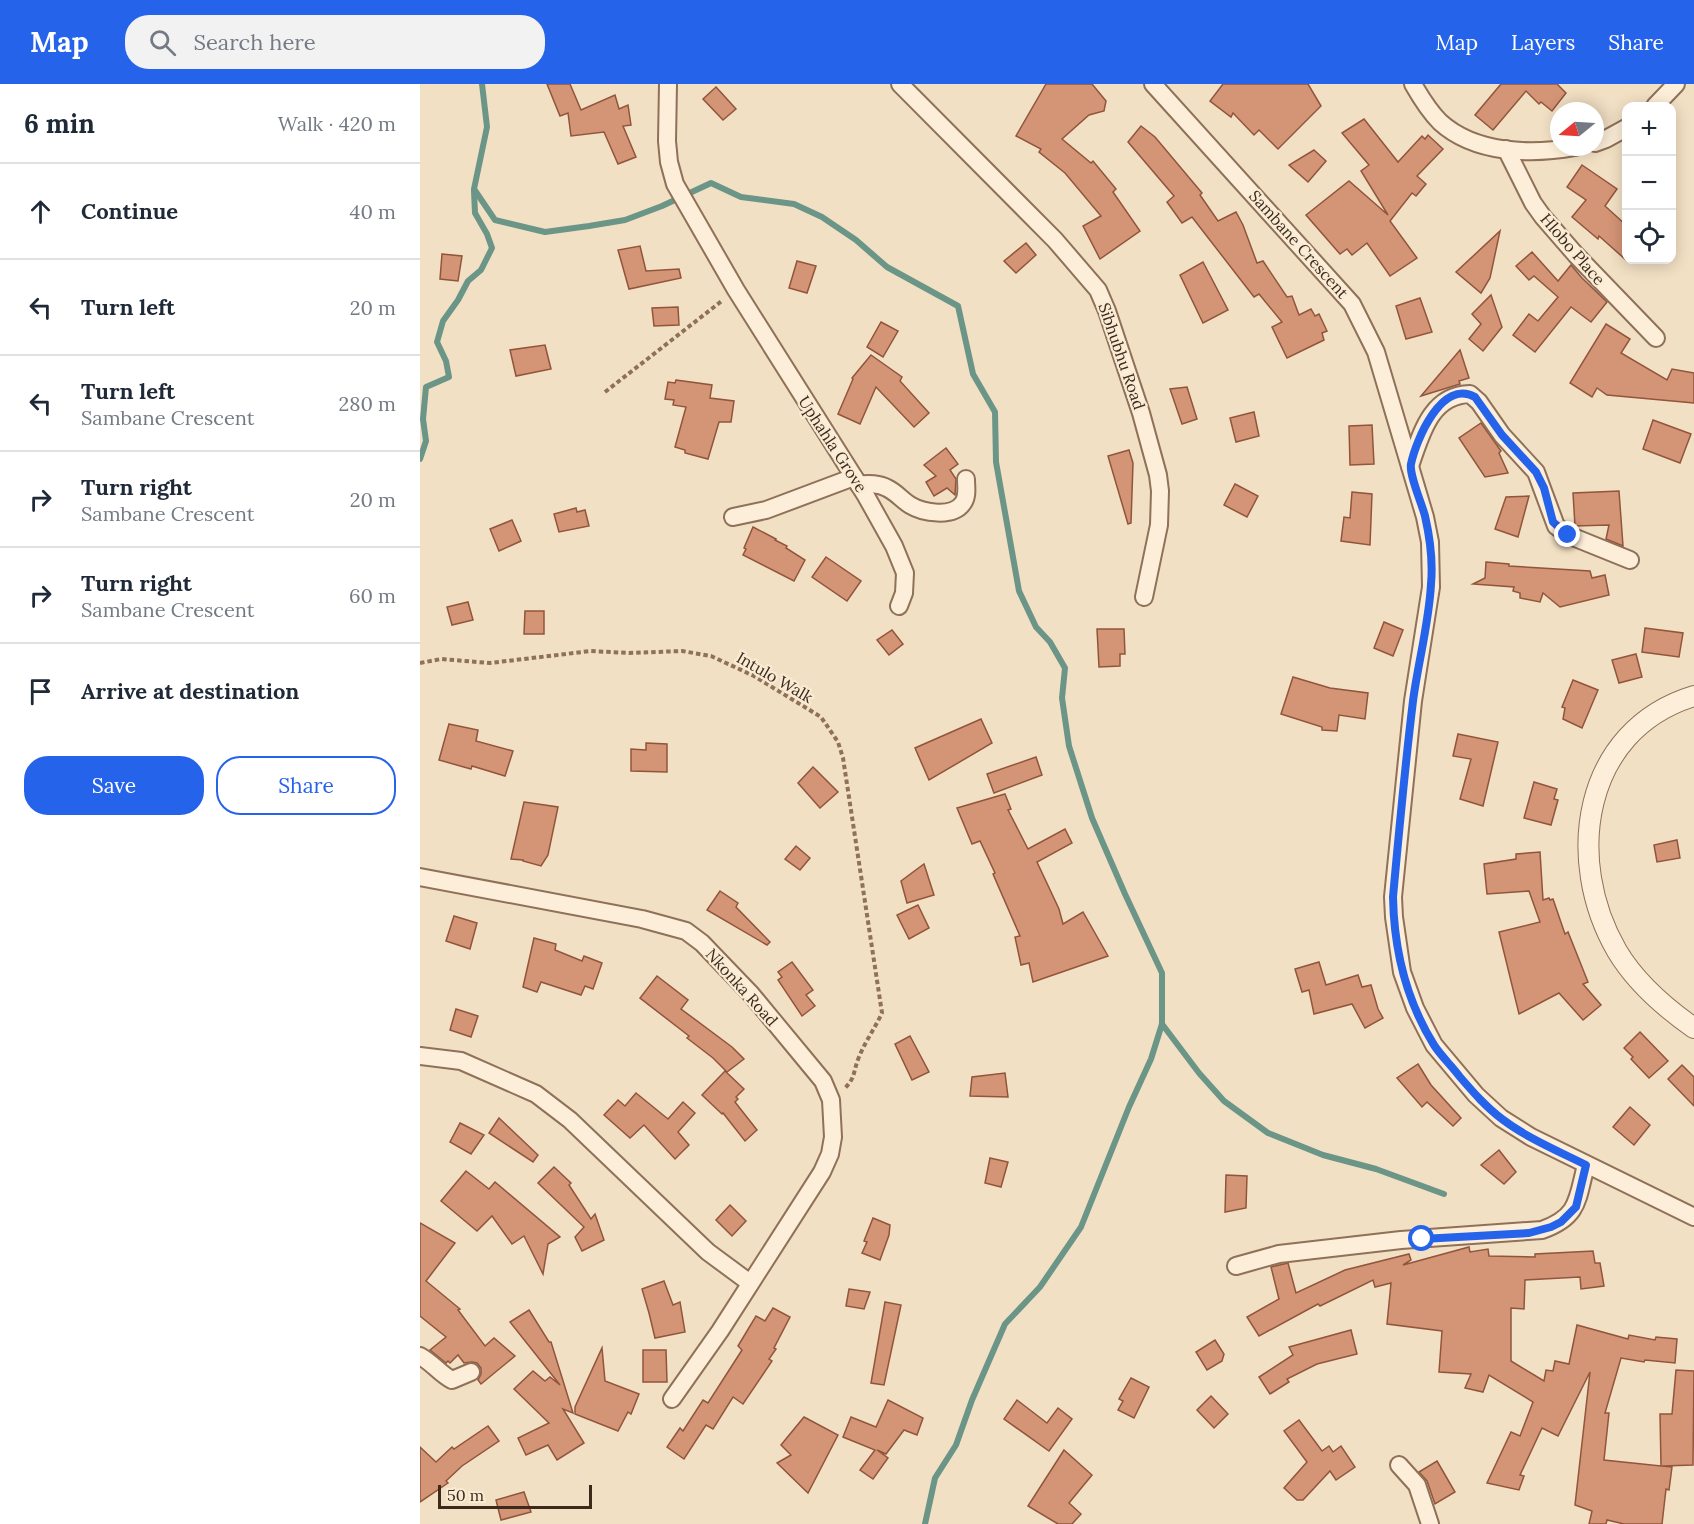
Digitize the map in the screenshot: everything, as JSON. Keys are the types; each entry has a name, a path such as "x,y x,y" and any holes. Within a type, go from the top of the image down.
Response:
{"street":[{"name":"Uphahla Grove","path":"668,84 667,141 669,162 675,184 736,290 857,481 894,546 902,565 905,583 899,606"},
{"name":"Sibhubhu Road","path":"900,84 1055,240 1098,290 1141,413 1158,475 1159,525 1144,597"},
{"name":"Sambane Crescent","path":"1153,84 1352,304 1376,352 1425,517 1430,542 1432,576 1413,701 1393,897 1402,972 1415,1008 1434,1045 1476,1095 1501,1118 1586,1165 1694,1217"},
{"path":"1413,84 1427,108 1442,124 1483,145 1537,152 1550,150"},
{"path":"1659,102 1676,84"},
{"path":"1604,140 1622,130"},
{"name":"Hlobo Place","path":"1506,149 1533,203 1544,217 1576,255 1656,338"},
{"path":"1410,466 1427,421 1434,410 1451,398 1470,394 1479,402 1502,435 1536,472 1556,526 1568,535 1630,560"},
{"path":"733,517 766,510 857,481 884,486 908,504 925,512 934,513 957,508 963,502 967,494 966,480"},
{"path":"1694,696 1653,716 1627,738 1617,751 1603,774 1593,803 1587,850 1592,887 1600,916 1616,950 1648,991 1694,1028"},
{"name":"Nkonka Road","path":"420,877 642,919 686,931 702,943 751,994 823,1081 831,1101 833,1137 830,1154 822,1172 720,1331 672,1399"},
{"path":"420,1056 461,1061 536,1094 570,1120 708,1252 750,1283"},
{"path":"1236,1266 1279,1254 1401,1240 1542,1230 1561,1222 1576,1207 1586,1165"},
{"path":"420,1356 452,1380 471,1372"},
{"path":"1399,1465 1417,1485 1430,1524"}],"path":[{"path":"605,392 736,290"},
{"name":"Intulo Walk","path":"420,663 441,659 490,663 591,651 629,653 682,651 711,656 754,676 821,717 837,742 843,758 882,1013 859,1057 853,1080 831,1101"}],"building":[{"path":"547,84 570,84 581,110 615,95 619,109 628,105 631,125 623,126 636,157 618,164 604,132 571,136 568,113 560,116"},
{"path":"1046,84 1092,84 1106,101 1104,111 1089,115 1062,139 1091,163 1093,161 1116,189 1113,192 1140,231 1100,259 1083,226 1101,216 1065,173 1039,152 1041,149 1016,136"},
{"path":"1223,84 1308,84 1321,106 1278,149 1259,130 1254,135 1233,113 1231,117 1210,101"},
{"path":"1501,84 1557,84 1566,93 1559,102 1550,102 1550,109 1541,102 1539,104 1526,91 1493,130 1475,115"},
{"path":"716,87 736,109 723,120 703,99"},
{"path":"1364,119 1398,162 1422,136 1425,139 1428,135 1443,149 1417,176 1426,184 1416,196 1412,193 1390,221 1417,258 1390,276 1367,243 1352,255 1347,249 1340,254 1306,215 1349,181 1388,215 1361,171 1369,165 1342,133"},
{"path":"1141,126 1155,137 1202,193 1200,195 1218,221 1236,212 1257,263 1263,261 1287,297 1292,296 1299,315 1311,309 1315,316 1319,314 1327,331 1322,333 1324,340 1287,358 1272,327 1282,322 1259,294 1254,297 1192,217 1182,223 1167,202 1174,196 1128,142"},
{"path":"1314,150 1326,161 1308,182 1289,165"},
{"path":"1582,165 1617,189 1605,206 1622,221 1622,256 1599,236 1598,239 1572,217 1586,200 1567,187"},
{"path":"1500,231 1490,278 1481,293 1456,272"},
{"path":"1026,243 1036,255 1016,273 1004,261"},
{"path":"640,246 646,271 679,269 681,278 629,289 618,250"},
{"path":"1532,252 1558,281 1571,265 1607,302 1591,322 1571,307 1535,352 1513,335 1529,314 1538,321 1558,297 1534,276 1529,280 1516,266"},
{"path":"442,254 462,256 458,281 440,279"},
{"path":"797,261 816,266 807,293 789,288"},
{"path":"1203,262 1228,310 1203,323 1180,275"},
{"path":"1491,295 1502,327 1483,351 1469,339 1481,324 1472,314"},
{"path":"1420,298 1432,332 1406,339 1396,306"},
{"path":"678,307 679,325 654,326 652,308"},
{"path":"881,322 898,331 883,357 867,347"},
{"path":"1606,324 1630,339 1621,353 1667,380 1672,369 1694,373 1694,403 1607,395 1597,388 1592,397 1570,383"},
{"path":"545,345 551,369 516,376 510,350"},
{"path":"1460,350 1469,378 1459,381 1460,384 1421,396"},
{"path":"871,355 902,377 900,381 929,413 914,427 876,387 860,424 838,414 852,378"},
{"path":"676,380 712,385 710,398 734,401 731,422 719,422 708,459 685,453 685,450 675,447 686,407 673,405 674,400 665,399 668,382 675,383"},
{"path":"1187,387 1197,419 1182,424 1170,389"},
{"path":"1254,412 1259,436 1236,442 1230,418"},
{"path":"1653,420 1691,434 1680,463 1643,449"},
{"path":"1481,423 1501,451 1499,453 1508,473 1485,477 1459,438"},
{"path":"1372,425 1374,464 1350,465 1349,426"},
{"path":"946,448 958,464 950,470 956,479 955,495 947,488 934,496 926,482 936,476 924,465"},
{"path":"1129,450 1133,463 1131,523 1128,524 1108,456"},
{"path":"1235,484 1258,496 1247,517 1224,505"},
{"path":"1619,491 1623,546 1606,539 1609,525 1575,526 1573,493"},
{"path":"1352,492 1372,494 1370,545 1341,541 1344,517 1350,518"},
{"path":"1529,496 1518,537 1495,529 1506,497"},
{"path":"576,508 577,512 585,510 589,526 559,532 554,514"},
{"path":"512,520 521,541 499,551 490,529"},
{"path":"753,527 776,539 805,560 794,581 743,555"},
{"path":"826,557 861,581 847,601 812,577"},
{"path":"1486,562 1509,564 1509,566 1590,571 1592,578 1605,575 1609,595 1560,607 1543,593 1540,602 1520,598 1520,593 1513,591 1514,587 1473,584 1485,578"},
{"path":"468,602 473,620 452,625 447,607"},
{"path":"525,611 544,611 544,634 524,634"},
{"path":"1384,622 1403,630 1393,656 1374,648"},
{"path":"1645,628 1683,633 1679,657 1642,652"},
{"path":"1097,629 1124,629 1125,654 1120,654 1120,666 1099,667"},
{"path":"892,630 903,644 889,655 877,640"},
{"path":"1636,654 1642,677 1619,683 1612,660"},
{"path":"1293,677 1330,688 1368,693 1365,719 1339,715 1337,731 1322,730 1322,727 1281,714"},
{"path":"1573,680 1598,690 1582,728 1563,719 1565,708 1562,707"},
{"path":"981,719 992,743 929,780 915,748"},
{"path":"449,724 478,730 476,741 513,751 505,776 472,766 471,769 439,760"},
{"path":"1458,734 1498,742 1483,806 1460,799 1471,759 1453,756"},
{"path":"646,743 667,744 667,772 631,771 631,749 646,750"},
{"path":"1036,757 1042,775 994,793 987,774"},
{"path":"813,767 838,792 820,808 798,783"},
{"path":"1534,782 1557,789 1554,799 1558,800 1551,825 1524,818"},
{"path":"1005,794 1011,809 1008,810 1028,849 1065,829 1072,843 1037,862 1059,909 1063,924 1083,912 1108,956 1033,982 1029,963 1021,965 1015,937 1020,936 993,874 995,873 980,841 972,844 957,808"},
{"path":"524,802 558,807 548,855 541,866 511,859"},
{"path":"1677,840 1680,858 1657,862 1654,845"},
{"path":"796,846 810,858 800,870 785,859"},
{"path":"1540,852 1543,900 1553,899 1565,934 1568,932 1588,982 1583,984 1601,1005 1583,1020 1559,993 1519,1014 1499,932 1540,922 1529,891 1487,894 1484,864 1516,859 1516,854"},
{"path":"924,864 934,895 907,903 901,881"},
{"path":"720,891 738,903 736,907 770,942 767,945 707,910"},
{"path":"918,905 929,928 909,939 897,915"},
{"path":"454,916 477,923 470,949 446,941"},
{"path":"534,938 556,944 555,950 582,961 584,956 602,963 593,989 585,986 581,995 541,982 537,992 523,987"},
{"path":"792,962 813,990 806,995 815,1006 802,1016 778,980 782,977 778,972"},
{"path":"1319,962 1326,985 1358,975 1362,987 1371,985 1383,1018 1365,1028 1352,1004 1314,1014 1309,990 1302,992 1295,969"},
{"path":"657,976 688,1000 681,1009 732,1047 744,1059 727,1072 687,1038 689,1036 640,998"},
{"path":"456,1009 478,1016 471,1037 450,1030"},
{"path":"1640,1032 1668,1061 1649,1078 1624,1048"},
{"path":"910,1036 929,1072 912,1080 895,1044"},
{"path":"1418,1064 1431,1085 1461,1118 1453,1126 1427,1102 1422,1107 1397,1078"},
{"path":"1682,1065 1694,1077 1694,1106 1668,1079"},
{"path":"725,1071 744,1089 736,1097 738,1099 735,1102 757,1130 745,1141 723,1113 702,1095"},
{"path":"1005,1073 1008,1097 970,1096 972,1077"},
{"path":"636,1093 668,1119 683,1102 695,1113 678,1132 689,1145 675,1159 644,1125 630,1138 604,1115 618,1100 625,1106"},
{"path":"1630,1107 1650,1125 1634,1145 1613,1127"},
{"path":"499,1118 538,1155 533,1162 489,1133"},
{"path":"460,1123 484,1135 471,1154 450,1142"},
{"path":"1499,1150 1516,1172 1504,1184 1481,1165"},
{"path":"990,1158 1008,1162 1001,1187 985,1183"},
{"path":"554,1167 571,1183 569,1185 591,1219 595,1214 604,1240 582,1251 575,1237 584,1227 538,1183"},
{"path":"466,1171 489,1189 495,1182 560,1237 548,1244 543,1274 524,1236 512,1244 492,1216 477,1231 441,1201"},
{"path":"1226,1175 1247,1176 1246,1208 1225,1212"},
{"path":"730,1205 746,1221 732,1236 716,1220"},
{"path":"873,1218 890,1225 880,1260 862,1253"},
{"path":"420,1223 455,1243 426,1281 460,1309 458,1310 485,1346 494,1338 515,1356 481,1384 478,1380 481,1368 477,1363 464,1363 458,1355 450,1363 448,1361 446,1363 430,1350 446,1337 420,1316"},
{"path":"1469,1247 1470,1252 1488,1249 1489,1256 1535,1257 1535,1254 1593,1251 1595,1263 1600,1263 1604,1286 1581,1289 1580,1277 1525,1280 1524,1309 1511,1308 1511,1361 1544,1381 1546,1370 1553,1371 1555,1361 1569,1364 1577,1325 1628,1339 1629,1335 1655,1340 1656,1337 1677,1339 1675,1363 1645,1360 1644,1362 1621,1358 1605,1413 1609,1413 1604,1460 1661,1466 1660,1414 1672,1414 1676,1370 1694,1371 1693,1465 1662,1466 1672,1467 1669,1490 1666,1489 1662,1524 1624,1524 1607,1520 1606,1524 1589,1524 1592,1511 1575,1505 1590,1372 1558,1436 1542,1428 1520,1475 1524,1476 1519,1490 1487,1483 1511,1432 1520,1436 1533,1402 1489,1375 1483,1392 1465,1388 1471,1374 1439,1372 1442,1331 1387,1324 1391,1283 1375,1287 1373,1280 1320,1306 1318,1304 1259,1336 1247,1317 1279,1299 1271,1267 1288,1263 1296,1293 1345,1270 1409,1254 1411,1260 1403,1265"},
{"path":"664,1281 673,1305 680,1302 685,1332 655,1338 642,1289"},
{"path":"849,1289 870,1292 864,1309 846,1306"},
{"path":"885,1302 901,1305 884,1385 871,1383"},
{"path":"773,1308 790,1317 769,1359 772,1361 743,1404 733,1397 713,1429 706,1425 684,1459 667,1447 680,1428 683,1431 703,1400 708,1403 742,1350 738,1346 756,1316 765,1321"},
{"path":"529,1310 551,1342 573,1413 563,1409 584,1443 557,1460 548,1445 526,1455 518,1438 549,1423 514,1389 533,1371 545,1381 550,1377 560,1385 510,1322"},
{"path":"1351,1330 1357,1354 1317,1364 1287,1379 1289,1382 1270,1394 1259,1377 1293,1355 1289,1347"},
{"path":"1215,1340 1224,1354 1222,1361 1207,1370 1196,1352"},
{"path":"602,1348 605,1381 639,1394 631,1414 628,1412 618,1431 575,1414 575,1407"},
{"path":"643,1350 666,1350 667,1382 643,1382"},
{"path":"1131,1378 1149,1387 1134,1418 1118,1410 1123,1401 1119,1399"},
{"path":"1211,1396 1228,1414 1214,1428 1197,1410"},
{"path":"888,1400 923,1418 917,1435 904,1430 886,1454 877,1450 888,1458 873,1479 860,1470 875,1450 843,1437 851,1417 876,1427"},
{"path":"1017,1400 1047,1423 1058,1408 1072,1419 1049,1451 1004,1419"},
{"path":"804,1417 838,1435 808,1493 777,1463 791,1455 781,1445"},
{"path":"1299,1420 1322,1451 1329,1446 1333,1452 1341,1446 1355,1467 1336,1480 1330,1471 1303,1500 1297,1500 1284,1488 1307,1462 1284,1431"},
{"path":"488,1426 499,1441 462,1466 446,1481 448,1483 420,1502 420,1447 436,1462 452,1447 454,1449"},
{"path":"1064,1450 1092,1475 1069,1503 1081,1514 1072,1524 1058,1524 1028,1506"},
{"path":"1437,1461 1455,1492 1435,1504 1427,1481 1419,1472"},
{"path":"524,1492 531,1512 501,1520 496,1500"}],"waterway":[{"path":"482,84 487,127 474,189 495,220 545,232 625,220 711,183 741,197 794,204 822,217 856,240 887,267 958,306 973,374 995,412 996,462 1019,591 1036,627 1050,642 1065,668 1062,698 1069,746 1092,818 1162,973 1162,1024 1151,1059 1129,1107 1081,1227 1040,1287 1005,1324 972,1400 956,1445 935,1478 925,1524"},
{"path":"420,459 426,441 423,419 426,387 449,377 446,361 437,342 443,321 468,281 481,270 492,248 475,213 474,191"},
{"path":"1162,1024 1199,1073 1224,1101 1268,1133 1323,1155 1376,1169 1444,1194"}],"route":[{"path":"1422,1239 1529,1233 1551,1227 1561,1222 1576,1207 1586,1165 1514,1127 1476,1095 1434,1045 1415,1008 1402,972 1396,940 1393,897 1413,701 1431,587 1432,566 1425,517 1410,466 1427,421 1434,410 1458,395 1470,394 1475,397 1502,435 1536,472 1544,488 1553,522 1568,535"}]}
